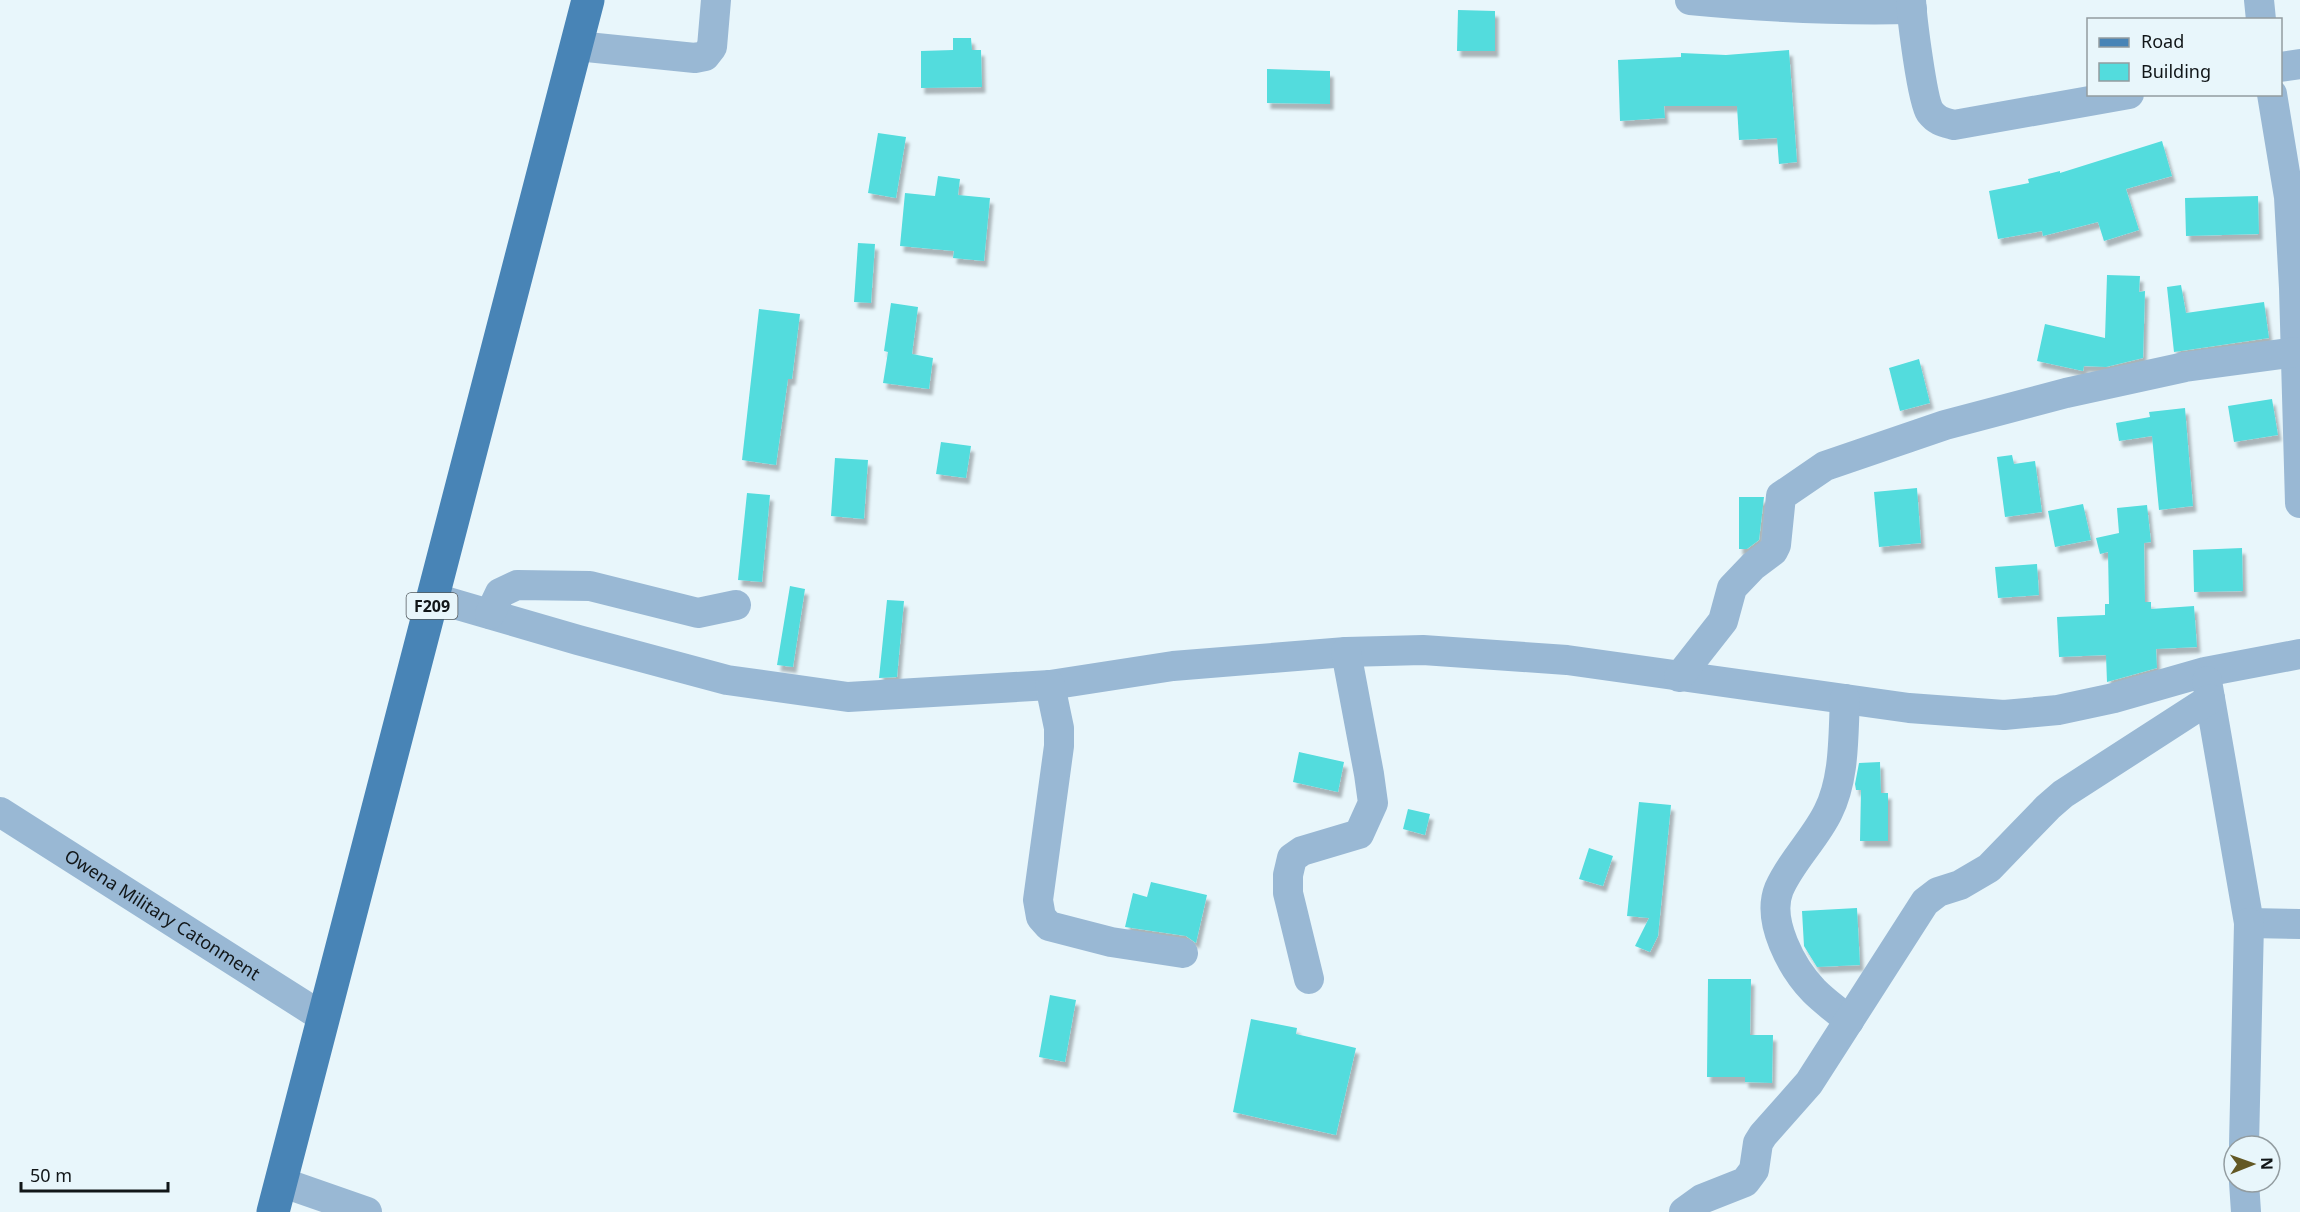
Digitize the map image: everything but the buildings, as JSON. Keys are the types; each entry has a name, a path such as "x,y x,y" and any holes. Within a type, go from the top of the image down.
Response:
{"main road":[{"name":"F209","path":"277,1197 588,0"}],"street":[{"path":"577,46 695,58 705,56 712,47 716,0"},
{"path":"1690,0 1757,6 1850,10 1911,4 1928,109 1939,122 1954,125 2117,96"},
{"path":"2259,0 2262,18"},
{"path":"2282,67 2300,64"},
{"path":"2272,96 2289,197 2300,503"},
{"path":"1679,677 1723,621 1732,588 1753,566 1773,551 1776,545 1780,496 1825,466 1945,425 2066,393 2185,367 2296,352"},
{"path":"490,614 500,593 517,585 590,586 698,613 736,605"},
{"path":"434,598 728,680 848,697 1050,685 1173,666 1346,652 1423,650 1567,660 1909,708 2004,715 2058,710 2114,698 2208,686 2300,654"},
{"path":"1308,979 1288,893 1288,875 1292,858 1302,851 1359,834 1373,803 1370,774 1346,652"},
{"path":"1050,685 1059,728 1059,746 1038,900 1041,917 1049,926 1111,942 1183,953"},
{"path":"2208,686 2249,923 2244,1134"},
{"path":"1684,1212 1702,1199 1745,1182 1754,1170 1758,1143 1762,1135 1809,1083 1925,902 1938,892 1960,885 1989,868 2063,794 2208,686"},
{"path":"1845,699 1836,791 1828,813 1779,889 1775,906 1776,927 1799,973 1815,991 1849,1021"},
{"name":"Owena Military Catonment","path":"0,812 324,1018"},
{"path":"2249,923 2300,924"},
{"path":"2245,1194 2246,1212"},
{"path":"277,1197 349,1209"}]}
